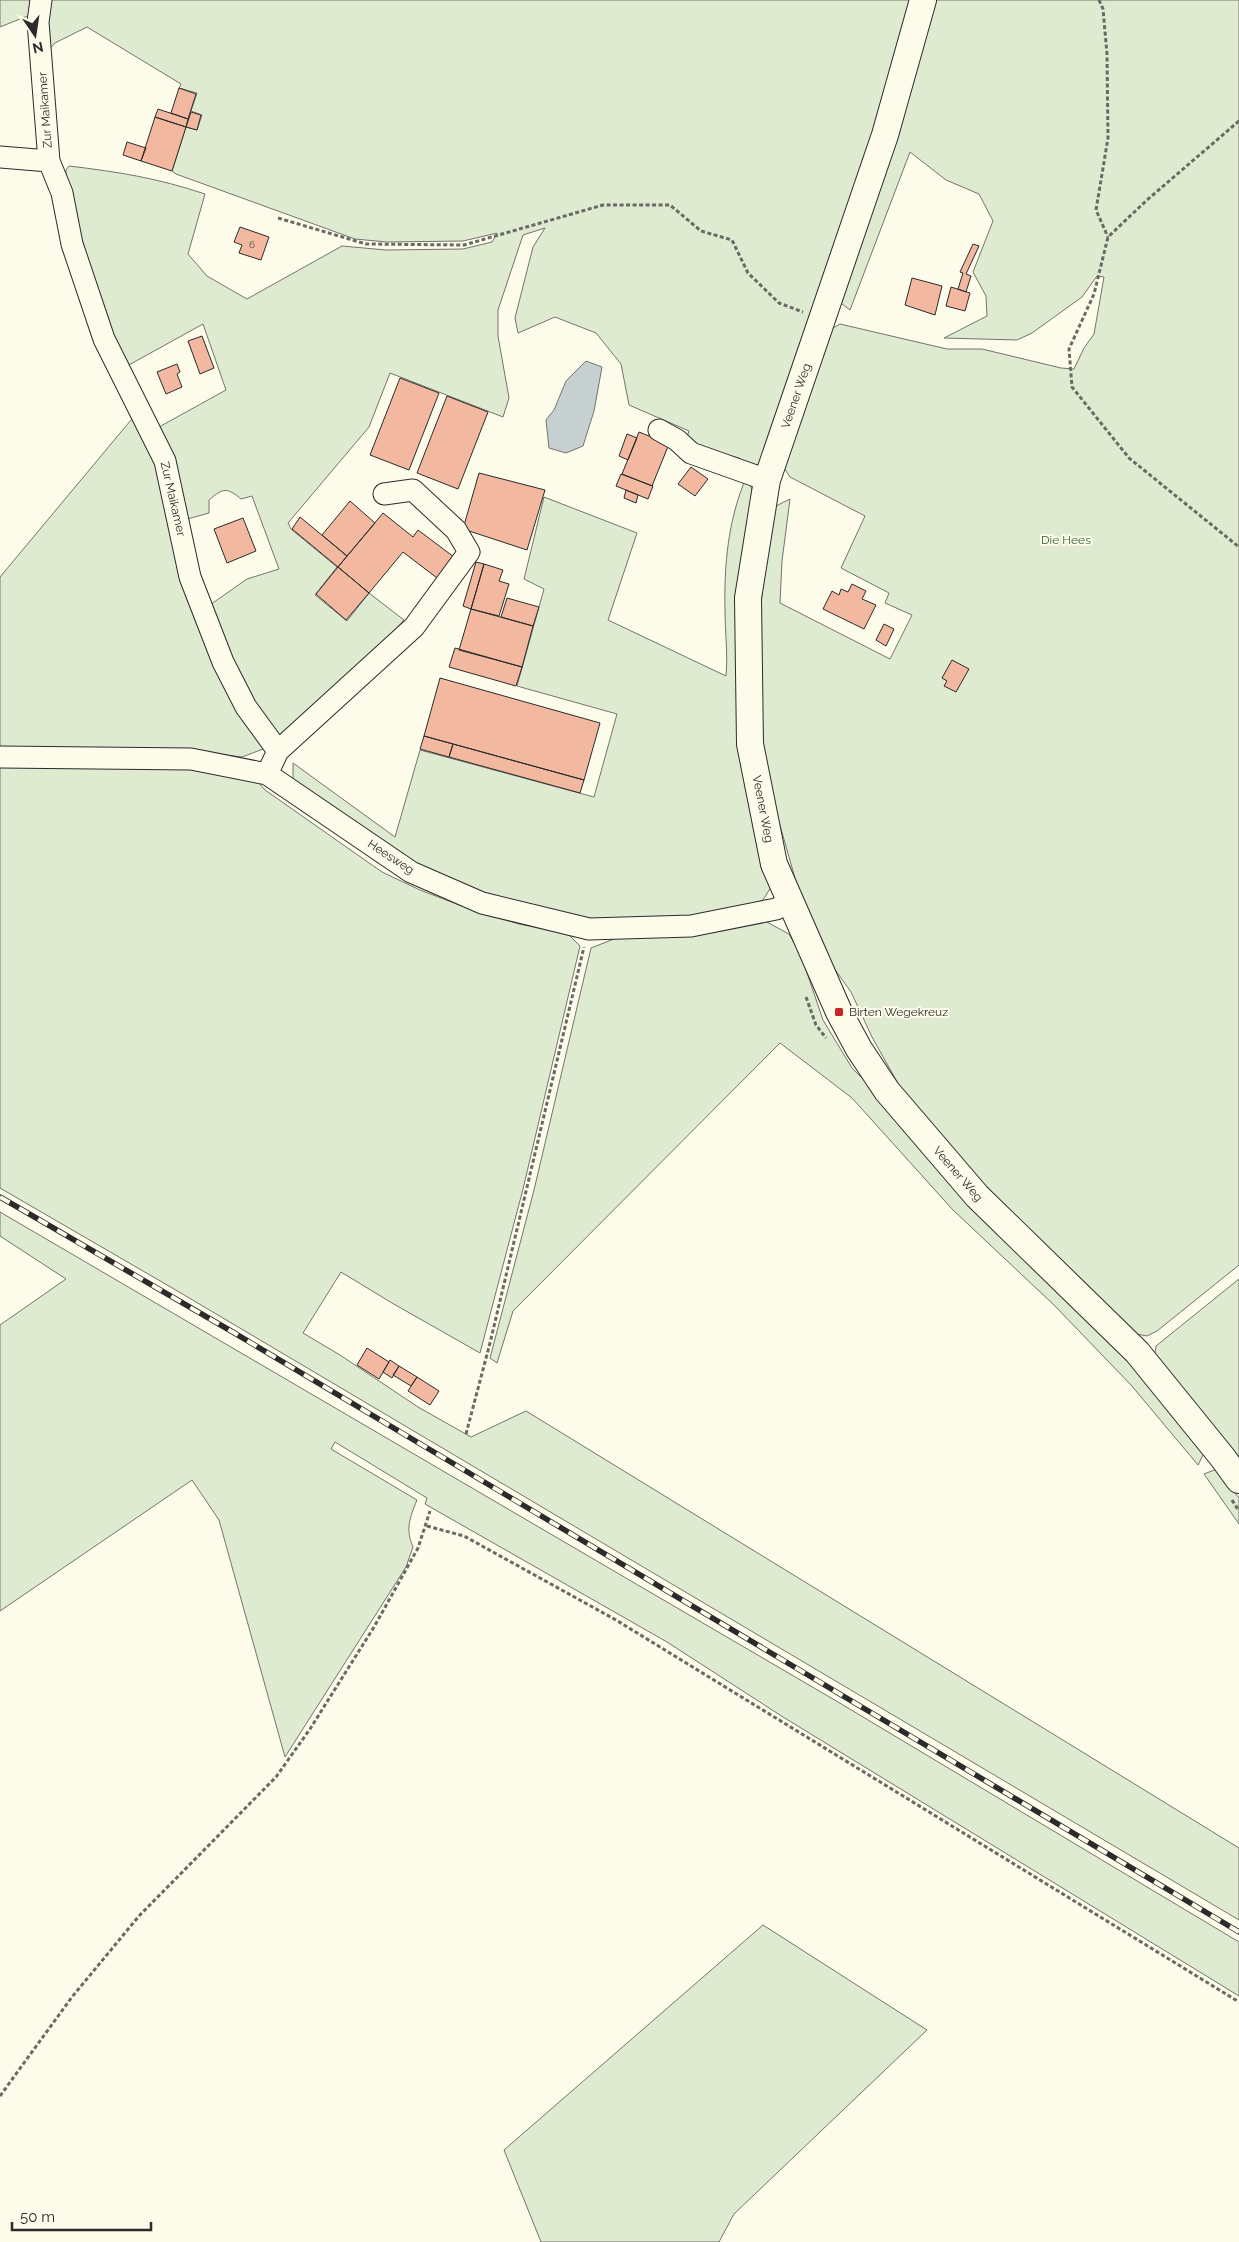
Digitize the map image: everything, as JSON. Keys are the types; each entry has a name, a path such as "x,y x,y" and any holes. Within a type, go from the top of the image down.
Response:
{"main road":[{"name":"Veener Weg","path":"923,0 885,135 767,480 748,598 750,744 774,864 839,1012 859,1049 887,1091 977,1196 1137,1352 1239,1480"}],"street":[{"name":"Zur Maikamer","path":"41,0 38,22 49,161 62,193 72,244 104,339 165,461 190,577 223,662 246,707 278,751"},
{"name":"Zur Maikamer","path":"0,157 49,161"},
{"path":"660,430 677,440 691,453 767,480"},
{"path":"267,774 278,751 414,627 469,552 456,530 413,490 384,494"},
{"name":"Heesweg","path":"0,757 191,759 267,774 411,872 482,903 589,929 691,926 776,910 791,902"}],"path":[{"path":"1100,0 1103,9 1106,54 1108,138 1096,210 1108,237"},
{"path":"1239,121 1147,200 1108,237 1094,294 1069,349 1072,387 1129,458 1239,547"},
{"path":"278,218 366,244 464,245 603,205 670,205 701,231 732,240 748,273 779,303 808,314"},
{"path":"466,1434 490,1343 589,929"},
{"path":"0,2096 72,1997 139,1916 276,1776 333,1695 418,1548 427,1526 430,1511"},
{"path":"427,1526 464,1536 616,1620 1239,2002"}],"green space":[{"path":"0,0 35,0 30,15 0,27"},
{"path":"48,0 917,0 761,468 749,467 739,458 685,444 689,431 629,405 621,364 596,333 555,317 518,333 515,318 533,247 545,228 523,235 498,310 498,336 509,398 503,417 390,373 369,427 288,523 291,529 337,567 315,595 347,621 369,593 404,620 362,667 279,743 252,705 207,607 247,579 279,569 252,496 241,499 232,492 222,491 209,500 209,513 184,520 159,427 226,390 203,324 127,366 110,340 66,194 66,170 69,166 121,173 205,194 188,254 207,276 247,299 342,246 386,250 463,249 492,242 497,233 463,241 387,242 355,239 176,174 172,171 186,127 197,130 202,115 191,111 197,93 179,88 181,84 87,27 55,43 45,54"},
{"name":"Die Hees","path":"932,0 1239,0 1239,1265 1157,1331 1147,1336 1131,1333 984,1187 910,1105 872,1037 851,992 819,947 799,892 773,801 759,721 759,620 772,508 790,499 782,561 780,603 890,659 912,615 885,603 889,593 841,568 865,516 790,477 784,468 826,332 840,324 947,349 982,349 1061,368 1074,369 1084,348 1094,334 1104,277 1097,276 1082,297 1032,333 1017,340 944,338 987,316 986,296 973,272 993,221 979,194 946,180 910,152 850,310 838,301"},
{"path":"136,414 260,736 263,749 242,757 184,750 0,748 0,577"},
{"path":"746,478 754,493 742,573 773,884 763,900 731,911 673,920 615,921 568,916 494,900 438,878 293,782 293,763 395,837 420,750 594,797 617,714 517,686 544,589 524,579 544,497 637,533 608,620 726,676 726,560 731,526"},
{"path":"0,765 213,768 257,781 265,790 382,872 420,890 462,906 519,924 567,933 580,946 523,1189 480,1353 341,1272 303,1333 340,1355 418,1407 471,1437 526,1411 1239,1848 1239,1920 174,1289 0,1188"},
{"path":"765,921 789,934 801,955 823,1020 852,1068 879,1095 901,1128 923,1153 1131,1363 1205,1451 1198,1465 1131,1385 1054,1305 953,1210 852,1098 780,1043 513,1311 497,1363 490,1358 534,1190 591,948 619,937"},
{"path":"0,1212 838,1702 1239,1942 1239,1996 783,1717 667,1642 425,1504 427,1498 335,1442 331,1449 417,1500 409,1523 409,1534 413,1547 406,1567 285,1757 219,1520 192,1480 0,1611 0,1325 66,1279 0,1236"},
{"path":"1239,1279 1239,1463 1154,1359 1156,1346"},
{"path":"1217,1469 1239,1498 1239,1524 1204,1474"},
{"path":"763,1925 927,2030 734,2214 719,2242 541,2242 504,2150"}],"shaded area":[{"path":"586,361 602,367 594,411 583,446 566,453 549,448 546,420 554,410 566,381"}],"building":[{"path":"179,88 196,94 188,119 171,113"},
{"path":"158,109 188,119 186,127 155,117"},
{"path":"191,112 201,115 197,130 186,127"},
{"path":"155,117 186,127 172,171 141,161"},
{"path":"127,142 146,148 141,161 123,155"},
{"path":"240,227 269,237 261,260 239,253 242,245 234,242"},
{"path":"973,244 979,246 966,274 971,276 966,292 958,289 963,273 960,272"},
{"path":"912,278 942,286 935,315 905,305"},
{"path":"951,287 970,293 965,311 946,306"},
{"path":"202,336 214,368 200,374 188,341"},
{"path":"177,364 180,372 177,374 182,387 166,394 157,372"},
{"path":"400,378 439,393 409,470 370,455"},
{"path":"447,396 488,412 458,489 417,473"},
{"path":"639,432 669,444 652,486 622,474"},
{"path":"627,434 637,438 628,460 619,456"},
{"path":"691,467 708,479 695,496 678,484"},
{"path":"479,473 545,490 527,550 463,529"},
{"path":"621,474 653,486 648,499 616,486"},
{"path":"626,490 638,495 636,503 624,498"},
{"path":"350,501 375,523 347,556 322,535"},
{"path":"383,513 413,537 418,530 454,557 437,578 403,552 369,593 338,567"},
{"path":"300,517 347,556 338,567 292,529"},
{"path":"243,518 256,551 227,563 214,529"},
{"path":"476,562 484,564 471,609 463,606"},
{"path":"484,564 503,570 499,581 509,584 499,616 471,609"},
{"path":"338,567 369,593 346,620 316,594"},
{"path":"852,584 866,591 862,599 876,605 864,629 823,609 832,591 839,595 841,589 848,592"},
{"path":"507,598 539,607 533,626 501,617"},
{"path":"471,609 533,626 522,667 459,650"},
{"path":"884,624 894,629 886,646 876,640"},
{"path":"455,648 522,667 516,686 449,667"},
{"path":"952,660 969,669 956,692 944,686 947,681 942,678"},
{"path":"440,678 600,723 584,780 424,736"},
{"path":"424,736 453,744 449,757 420,749"},
{"path":"453,744 584,780 580,793 449,757"},
{"path":"367,1348 389,1362 379,1379 357,1365"},
{"path":"390,1360 399,1366 392,1378 383,1372"},
{"path":"399,1366 417,1377 411,1386 393,1375"},
{"path":"417,1377 439,1391 430,1405 408,1391"}],"railway":[{"path":"0,1197 231,1331 1239,1932"}],"place":[{"name":"Birten Wegekreuz","path":"839,1012"}]}
